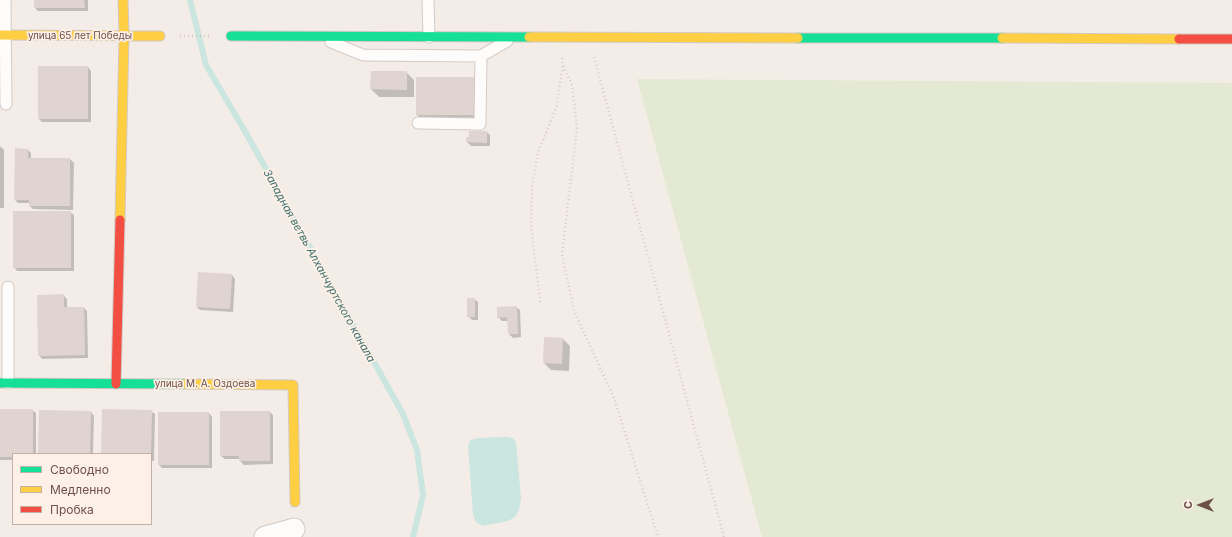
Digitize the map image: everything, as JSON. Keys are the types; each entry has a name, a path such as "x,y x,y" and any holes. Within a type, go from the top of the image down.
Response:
{"street":[{"path":"116,384 124,36 123,0"},
{"name":"улица 65 лет Победы","path":"3,35 160,36"},
{"path":"231,36 1232,39"},
{"name":"улица М. А. Оздоева","path":"4,383 293,385 294,502"},
{"path":"266,537 294,529"}],"lane":[{"path":"5,0 3,35 6,104"},
{"path":"428,0 429,37"},
{"path":"317,37 363,55 480,56 514,37"},
{"path":"418,124 480,124 480,56"},
{"path":"4,383 8,287"}],"path":[{"path":"160,36 231,36"},
{"path":"540,302 531,224 532,187 538,152 556,108 563,66 560,37"},
{"path":"589,37 724,537"},
{"path":"563,66 572,85 577,128 562,254 574,311 614,398 658,537"}],"green space":[{"path":"637,79 1232,83 1232,537 762,537"}],"water":[{"path":"478,438 513,438 516,442 521,498 519,510 515,517 508,521 482,526 476,522 473,515 468,446 470,440"}],"building":[{"path":"34,0 84,0 85,8 34,8"},
{"path":"38,66 88,66 88,119 38,119"},
{"path":"371,71 407,71 407,90 370,89"},
{"path":"416,77 475,77 475,115 416,115"},
{"path":"469,131 487,131 487,143 466,142 466,137 469,137"},
{"path":"15,148 28,149 28,158 70,158 70,206 29,206 29,200 14,200"},
{"path":"13,211 71,211 71,268 13,268"},
{"path":"198,272 232,274 230,309 196,307"},
{"path":"64,294 64,307 84,307 85,355 38,356 37,295"},
{"path":"467,298 475,298 475,317 467,317"},
{"path":"517,306 518,334 508,334 507,317 497,318 497,307"},
{"path":"544,337 563,338 562,364 543,363"},
{"path":"0,409 33,409 33,453 12,453 12,457 0,457"},
{"path":"102,409 152,410 151,453 101,453"},
{"path":"39,410 91,411 90,453 38,453"},
{"path":"220,411 270,411 270,461 239,461 239,456 220,456"},
{"path":"158,412 209,412 209,465 158,465"}],"waterway":[{"name":"Западная ветвь Алханчуртского канала","path":"190,0 206,65 246,133 403,414 417,450 423,495 413,537"}],"traffic: fast":[{"path":"231,36 529,37"},
{"path":"798,38 1002,38"},
{"path":"0,383 185,384"}],"traffic: slow":[{"path":"120,220 124,36 123,0"},
{"path":"0,35 160,36"},
{"path":"529,37 798,38"},
{"path":"1002,38 1179,39"},
{"path":"185,384 293,385 295,502"}],"traffic: jam":[{"path":"1179,39 1232,39"},
{"path":"116,384 120,220"}]}
